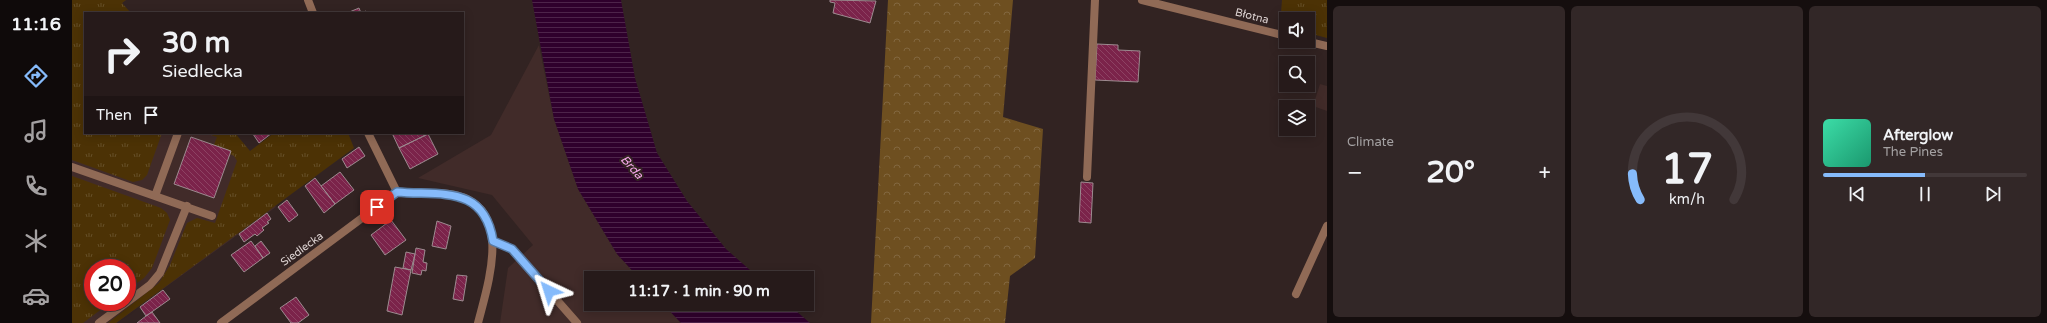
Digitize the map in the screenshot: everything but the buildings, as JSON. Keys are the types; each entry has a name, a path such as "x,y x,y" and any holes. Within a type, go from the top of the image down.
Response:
{"street":[{"path":"308,0 313,12"},
{"path":"1087,177 1095,0"},
{"name":"Błotna","path":"1142,0 1279,34"},
{"path":"1315,43 1327,46"},
{"path":"155,196 178,134"},
{"path":"368,134 397,192 454,195 470,200 488,220 493,241 488,283 478,323"},
{"path":"72,167 212,216"},
{"name":"Siedlecka","path":"221,323 397,192"},
{"path":"99,323 150,285 160,274 186,206"},
{"path":"1296,294 1327,226"},
{"path":"493,241 512,249 577,323"}],"shaded area":[{"path":"72,0 126,0 122,3 128,12 84,12 84,134 221,134 276,207 136,308 136,259 84,259 84,311 133,311 116,323 72,323"},
{"path":"539,45 554,119 578,189 617,254 633,271 584,271 584,311 670,311 681,323 500,323 508,268 533,245 492,195 418,178 491,135"},
{"path":"1320,84 1327,86 1327,111 1315,107 1315,100"}],"green space":[{"path":"72,0 126,0 122,3 130,12 84,12 84,134 162,134 147,175 142,180 133,182 72,160"},
{"path":"888,0 1013,0 1003,117 1043,129 1035,258 1010,276 1005,323 871,323"},
{"path":"1282,0 1327,0 1327,38 1315,35 1315,12 1281,12"},
{"path":"208,134 236,134 250,151 273,134 348,134 354,148 136,308 136,301 159,283 170,265 187,223 197,218 215,223 237,161 234,156 230,154 231,151 214,145 217,137"},
{"path":"72,176 161,208 167,213 170,220 152,268 144,278 136,284 136,259 84,259 84,311 99,311 83,323 72,323"},
{"path":"123,311 132,311 116,323 108,323"}],"water":[{"name":"Brda","path":"532,0 621,0 635,78 657,153 687,201 726,249 751,271 633,271 617,254 578,189 554,119"},
{"path":"670,311 796,311 810,323 681,323"}],"route":[{"path":"377,207 397,192 419,194 442,193 463,197 470,200 478,207 488,220 493,241 512,249 549,291"}]}
